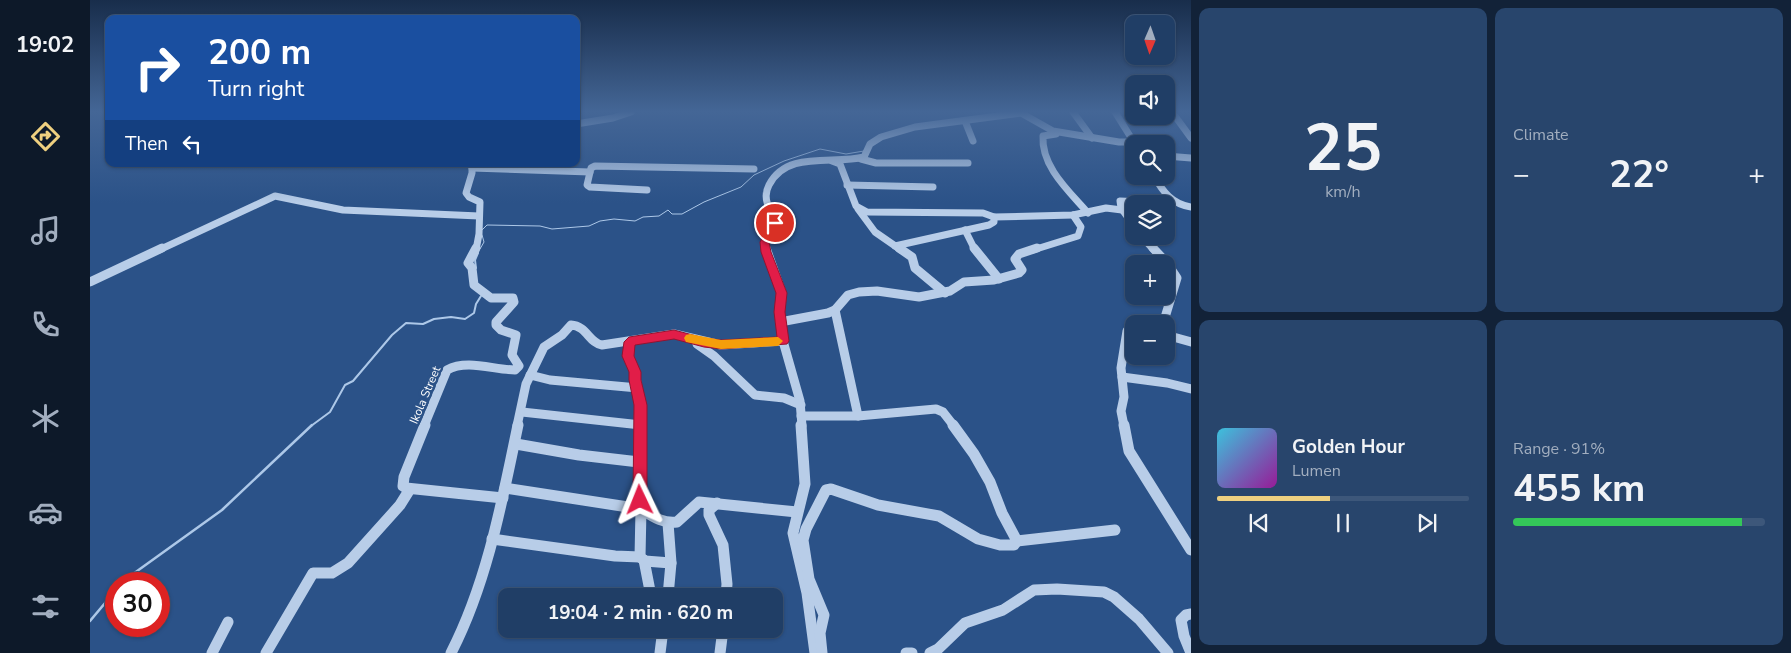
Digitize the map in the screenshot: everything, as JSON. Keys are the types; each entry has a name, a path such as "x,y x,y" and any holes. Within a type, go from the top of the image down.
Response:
{"street":[{"path":"861,159 866,156 868,146 872,142"},
{"path":"1043,142 1053,173 1088,213"},
{"path":"1175,157 1191,158"},
{"path":"815,653 807,593 793,533 805,484 801,410 783,341 780,322 782,293 764,242 776,218 771,213 766,188 779,171 787,165 808,160 861,159 876,163 968,163"},
{"path":"830,160 840,164 858,212 875,232 912,257 915,268 945,293"},
{"path":"647,190 590,187 587,184 591,168 595,166 754,169"},
{"name":"Ikola Street","path":"410,489 403,486 404,477 450,366 461,365 515,370 519,366 512,355 516,335 502,330 496,325 496,322 514,302 513,298 492,298 474,285 472,280 473,274 468,263 473,258 478,242 480,202 469,197 466,193 472,167"},
{"path":"492,167 590,172"},
{"path":"847,185 932,187"},
{"path":"90,282 275,196 343,210 479,216"},
{"path":"1125,202 1120,202 1125,214"},
{"path":"1175,203 1191,207"},
{"path":"858,208 871,212 983,213 994,217 1073,215 1106,208 1122,210"},
{"path":"780,322 813,317 835,310 848,295 867,291 919,297 945,293 964,282 999,279 1022,271 1015,260 1019,254 1078,236 1081,227 1073,215"},
{"path":"895,246 989,225 994,222 994,217"},
{"path":"965,230 971,245 999,279"},
{"path":"1150,245 1167,262 1177,278 1165,315"},
{"path":"835,310 858,416"},
{"path":"451,653 464,628 492,539 516,444 530,375 544,347 562,335 570,325 582,327 596,344 606,345 664,335 680,335 721,345 783,341"},
{"path":"687,337 707,350 755,395 784,398 801,410 858,416 936,409 943,412 974,454 990,482 1002,513 1017,541"},
{"path":"1175,338 1191,342"},
{"path":"629,342 628,356 635,372 638,388 642,558 649,588"},
{"path":"1125,343 1121,368 1124,397 1121,411 1129,451 1191,550"},
{"path":"530,375 550,380 638,388"},
{"path":"1122,377 1167,383 1191,390"},
{"path":"522,412 640,425"},
{"path":"516,444 579,455 639,462"},
{"path":"266,653 313,573 316,571 335,572 346,565 362,551 379,527 398,509 410,489 504,493 641,509 668,523 682,521 696,502 797,512"},
{"path":"822,653 820,633 824,615 809,579 803,540 806,529 826,490 831,489 878,505 940,516 968,534 1000,545 1014,546 1017,541"},
{"path":"717,503 709,510 709,514 710,522 723,544 727,588"},
{"path":"668,523 671,563 669,588"},
{"path":"1017,541 1115,530"},
{"path":"492,539 671,563"},
{"path":"930,653 938,649 965,623 1003,610 1034,590 1048,588 1104,592 1113,596 1136,616 1168,653"},
{"path":"1191,614 1186,615 1181,620 1181,626 1191,653"},
{"path":"212,653 228,622"},
{"path":"662,638 661,653 669,653"},
{"path":"720,653 721,638"},
{"path":"906,653 912,653"}],"waterway":[{"path":"482,230 487,225 540,226 552,229 589,226 600,221 614,219 635,221 643,217 659,216 668,210 672,214 682,214 704,202 741,187 754,175 784,161 820,149 846,154 864,151"},
{"path":"480,249 484,242 482,235"},
{"path":"476,268 475,260 478,253"},
{"path":"311,426 330,412 345,385 353,381 392,335 406,323 423,324 434,319 451,317 465,319 474,313 476,304 481,296"},
{"path":"136,572 222,510 312,425"},
{"path":"90,621 105,603"}],"slow traffic":[{"path":"690,338 721,345 778,341"}],"route":[{"path":"640,500 640,396 635,380 635,372 628,356 629,342 674,334 721,345 783,341 780,322 782,293 769,261 764,242 775,223"}]}
